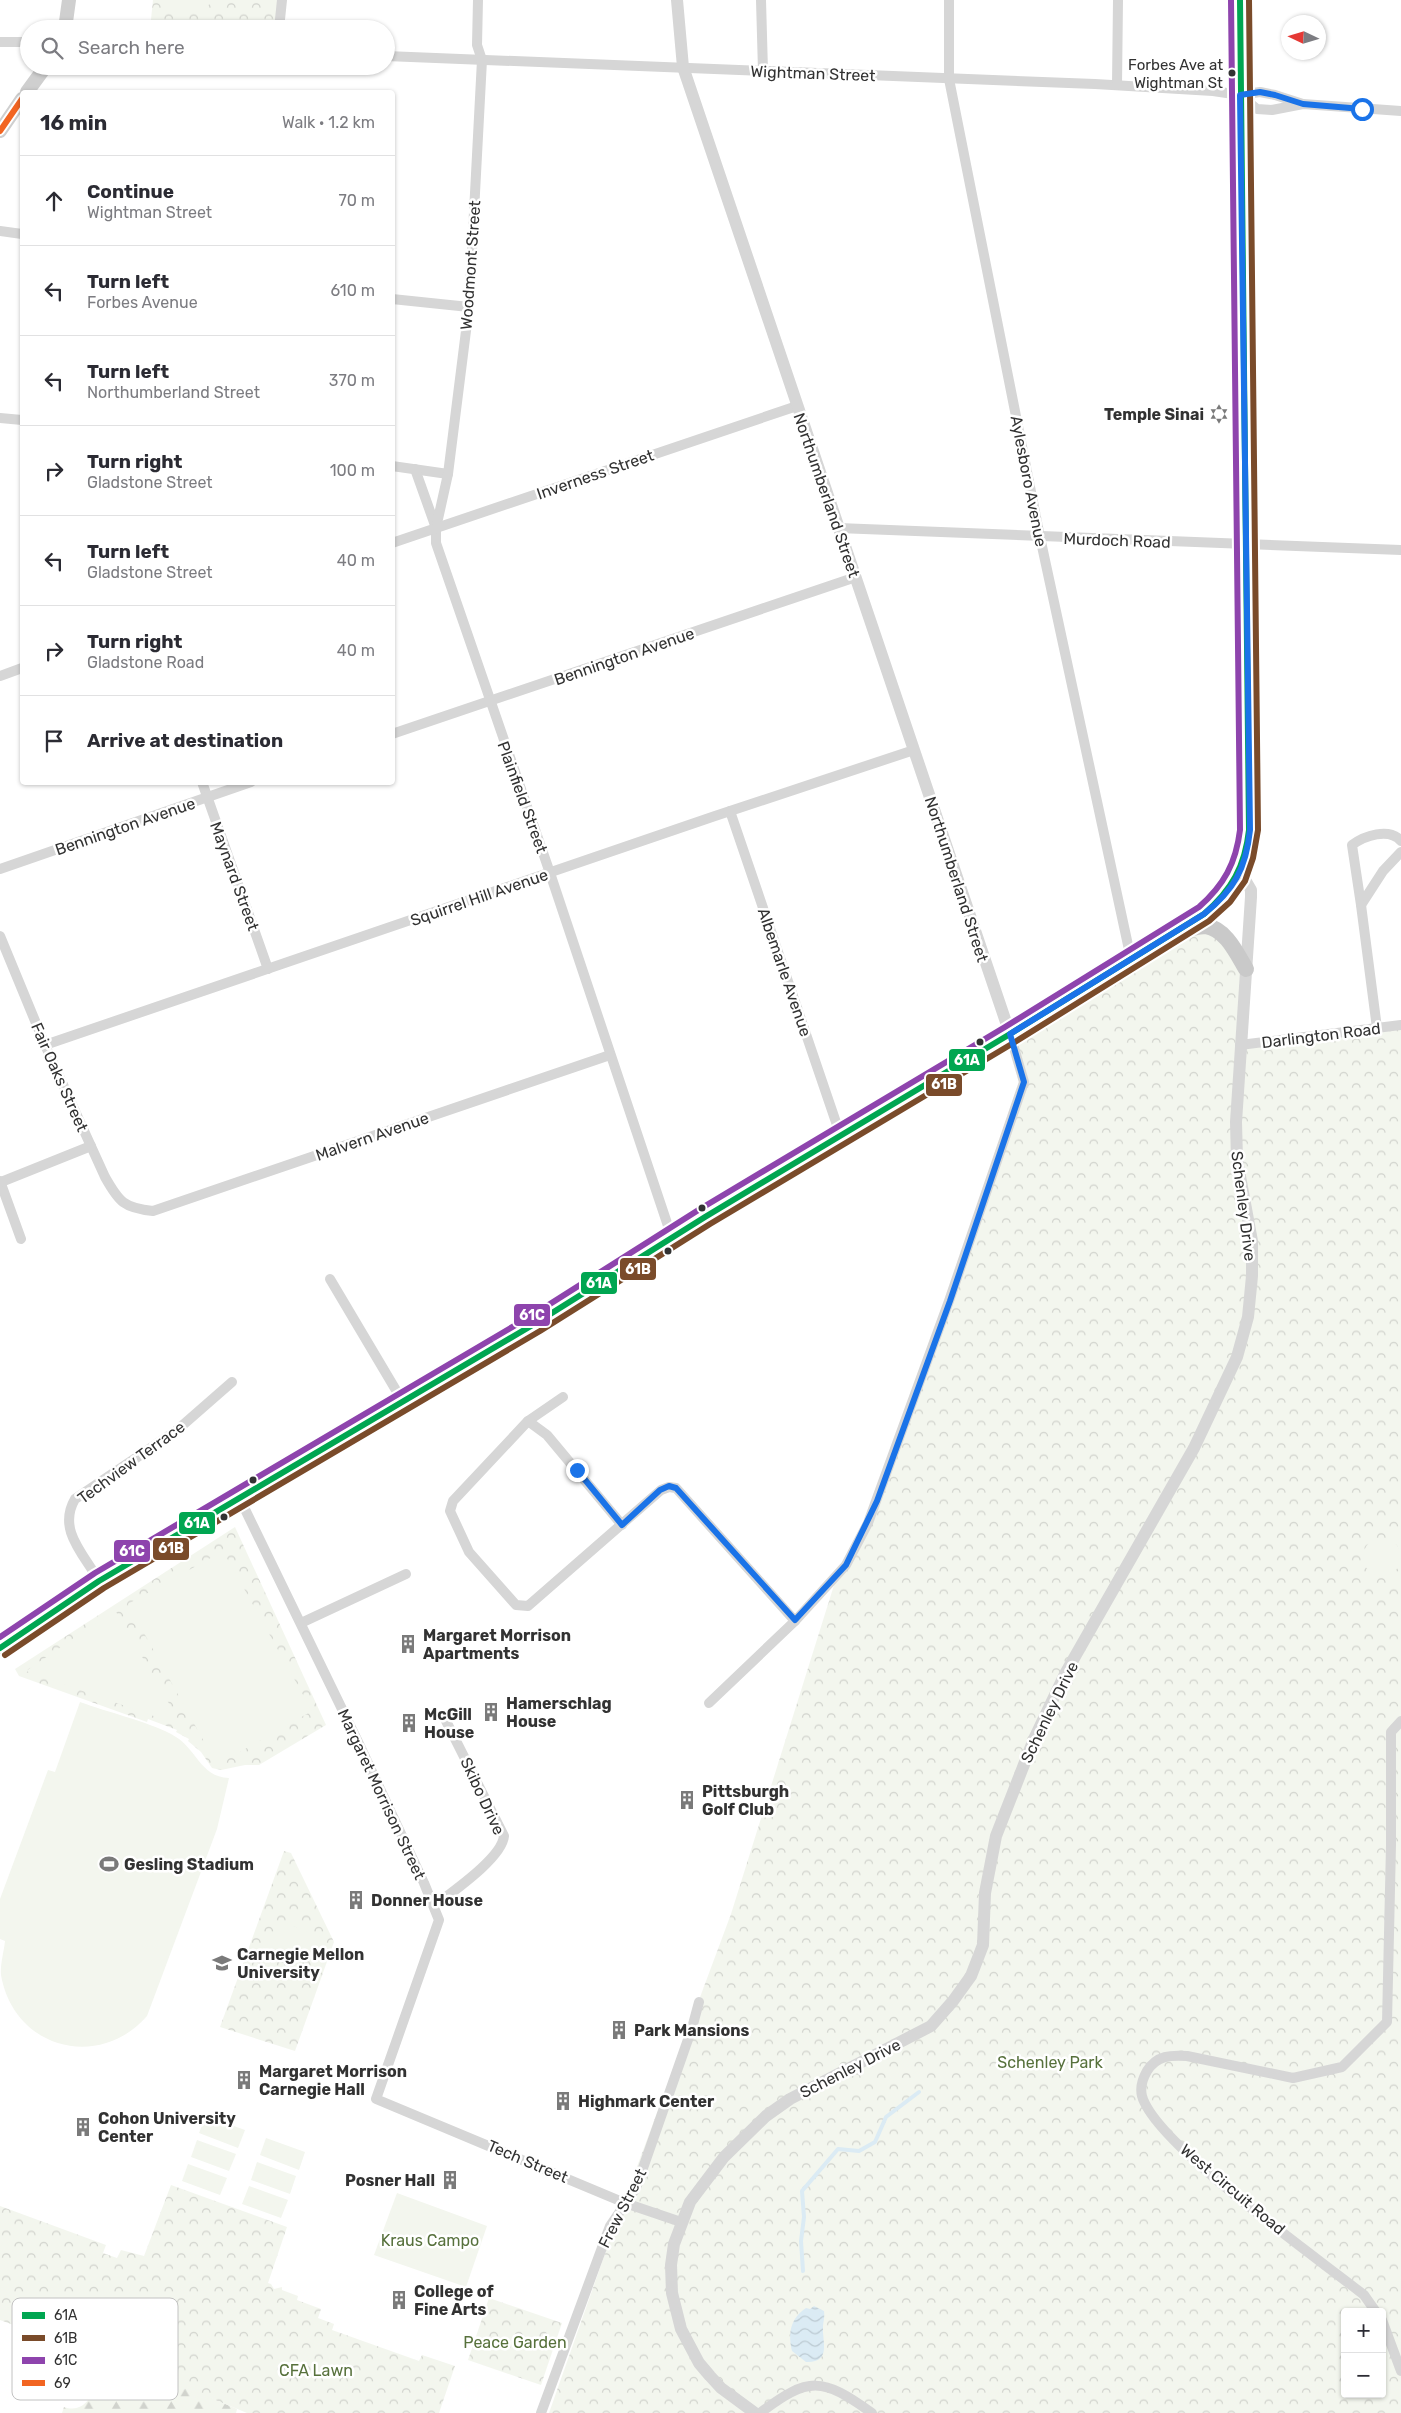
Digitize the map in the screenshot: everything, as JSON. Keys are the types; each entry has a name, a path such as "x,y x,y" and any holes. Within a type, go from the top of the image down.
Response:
{"main road":[{"path":"66,20 69,0"},
{"path":"0,1648 99,1581 403,1402 480,1354 536,1323 840,1134 1010,1034 1178,930 1219,902 1241,873 1248,854 1250,830 1240,0"},
{"path":"28,90 39,75"},
{"path":"0,131 20,102"},
{"path":"1178,930 1206,926 1218,932 1230,943 1246,969"}],"street":[{"path":"280,20 282,0"},
{"name":"Woodmont Street","path":"436,528 448,474 469,307 482,60 477,44 478,0"},
{"name":"Northumberland Street","path":"677,0 683,67 1010,1034 1024,1082 950,1301 868,1523 846,1565 795,1620 709,1703"},
{"path":"761,0 763,70"},
{"name":"Aylesboro Avenue","path":"949,0 949,79 1040,537 1131,959"},
{"path":"1117,85 1118,0"},
{"path":"0,42 20,42"},
{"name":"Wightman Street","path":"395,56 1117,85 1213,90 1240,95 1260,92 1303,104 1401,111"},
{"name":"Wightman Street","path":"1240,95 1257,108 1272,110 1303,104"},
{"path":"0,231 20,234"},
{"path":"395,299 469,307"},
{"name":"Inverness Street","path":"395,542 797,406"},
{"path":"0,418 20,420"},
{"path":"395,466 448,474"},
{"name":"Plainfield Street","path":"415,469 436,528 436,543 489,701 550,872 672,1238"},
{"name":"Murdoch Road","path":"838,528 1246,546 1401,550"},
{"name":"Bennington Avenue","path":"395,733 856,578"},
{"path":"0,676 20,669"},
{"name":"Squirrel Hill Avenue","path":"45,1045 914,750"},
{"name":"Maynard Street","path":"203,785 268,969"},
{"name":"Bennington Avenue","path":"0,869 242,785"},
{"name":"Albemarle Avenue","path":"730,811 840,1134"},
{"path":"1376,1028 1352,845 1362,838 1386,834 1397,836 1401,841"},
{"path":"1361,905 1383,871 1401,852"},
{"name":"Schenley Drive","path":"755,2413 721,2388 710,2376 696,2357 681,2328 672,2293 671,2265 674,2244 690,2202 724,2157 766,2116 790,2099 931,2026 954,2001 971,1976 983,1945 985,1893 996,1836 1034,1739 1065,1674 1194,1448 1237,1357 1248,1317 1252,1276 1252,1241 1237,1160 1236,1122 1240,1044 1251,897 1251,890 1241,873"},
{"name":"Fair Oaks Street","path":"0,936 45,1045 115,1196 133,1209"},
{"name":"Darlington Road","path":"1240,1044 1401,1025"},
{"name":"Malvern Avenue","path":"133,1209 153,1211 610,1055"},
{"path":"21,1239 0,1182 91,1146"},
{"path":"330,1280 403,1402"},
{"name":"Techview Terrace","path":"99,1581 70,1533 69,1510 75,1499 176,1431 232,1382"},
{"path":"563,1397 528,1421 454,1501 450,1511 469,1552 516,1605 528,1606 660,1490 669,1486 676,1488 795,1620"},
{"path":"528,1421 547,1435 622,1525"},
{"name":"Margaret Morrison Street","path":"240,1499 301,1624 439,1920 376,2098"},
{"path":"301,1624 406,1574"},
{"name":"Skibo Drive","path":"434,1906 495,1856 503,1844 504,1836 445,1719"},
{"name":"West Circuit Road","path":"1373,2308 1364,2295 1242,2200 1182,2148 1148,2108 1142,2095 1142,2083 1147,2070 1158,2059 1172,2055 1187,2056 1293,2078 1342,2067 1386,2022 1391,1845 1391,1732 1401,1721"},
{"name":"Frew Street","path":"541,2413 610,2226 636,2188 692,2028 699,2002"},
{"name":"Tech Street","path":"376,2098 625,2203 681,2222"},
{"path":"1386,2331 1401,2371"},
{"path":"760,2413 789,2391 815,2385 843,2392 872,2413"}],"green space":[{"path":"153,0 282,0 280,20 151,20"},
{"path":"162,0 212,0 204,12 167,11"},
{"name":"Schenley Park","path":"1206,926 1246,969 1241,1044 1401,1025 1401,2413 549,2413 613,2231 731,1914 840,1566 877,1501 1024,1082 1010,1034 1177,930"},
{"path":"235,1527 326,1725 259,1765 245,1765 221,1770 212,1768 201,1752 188,1741 189,1739 176,1732 177,1730 148,1719 147,1722 19,1676 15,1669"},
{"path":"1382,1538 1395,1544 1401,1557 1395,1570 1382,1576 1369,1570 1363,1557 1369,1544"},
{"path":"223,1551 312,1711 217,1765 128,1604"},
{"path":"115,1610 182,1726 26,1671"},
{"name":"Gesling Stadium","path":"80,1702 171,1734 187,1746 211,1773 229,1778 217,1829 147,2016 127,2033 106,2043 83,2047 61,2044 40,2035 23,2020 9,2000 1,1975 5,1941 0,1939 0,1899 48,1770 55,1772"},
{"path":"284,1851 291,1853 334,1942 295,2051 220,2027"},
{"path":"283,1922 322,1937 315,1958 275,1944"},
{"path":"206,2116 245,2130 238,2148 199,2133"},
{"path":"266,2138 305,2152 299,2170 260,2155"},
{"path":"197,2140 236,2154 229,2171 191,2157"},
{"path":"257,2162 296,2176 290,2194 251,2180"},
{"path":"188,2164 227,2178 220,2195 182,2181"},
{"name":"CFA Lawn","path":"171,2185 287,2227 268,2283 274,2289 282,2287 282,2290 298,2296 297,2300 321,2309 318,2318 334,2324 332,2330 419,2361 422,2355 455,2366 439,2413 247,2413 178,2384 178,2298 12,2298 12,2324 0,2320 0,2206 106,2245 103,2253 117,2258 121,2250 144,2256"},
{"path":"249,2186 288,2200 281,2218 242,2204"},
{"name":"Kraus Campo","path":"397,2193 487,2226 466,2287 374,2255"},
{"name":"Peace Garden","path":"489,2298 562,2323 541,2385 468,2360"},
{"path":"178,2383 237,2409 236,2413 62,2413 64,2407 76,2408 85,2404 88,2400 178,2400"}],"water":[{"path":"814,2306 824,2311 824,2350 823,2355 819,2359 806,2362 792,2351 790,2332 796,2317 806,2308 810,2309"}],"waterway":[{"path":"803,2271 801,2241 804,2217 802,2191 838,2149 859,2151 875,2142 886,2117 919,2092"}],"transit line":[{"name":"61C","path":"0,1637 95,1573 531,1316 700,1209 1005,1027 1199,907 1222,882 1232,863 1240,830 1231,0"},
{"name":"61A","path":"0,1648 99,1581 536,1323 705,1217 1010,1034 1204,914 1222,896 1236,876 1244,855 1249,830 1240,0"},
{"name":"61B","path":"5,1655 104,1588 540,1331 710,1224 1015,1042 1209,921 1230,902 1245,881 1253,858 1258,830 1249,0"},
{"name":"69","path":"0,131 20,102"}],"place":[{"name":"Forbes Ave at Wightman St","path":"1232,73"},
{"name":"Temple Sinai","path":"1219,414"},
{"name":"Margaret Morrison Apartments","path":"408,1644"},
{"name":"Hamerschlag House","path":"491,1712"},
{"name":"McGill House","path":"409,1723"},
{"name":"Pittsburgh Golf Club","path":"687,1800"},
{"name":"Gesling Stadium","path":"109,1864"},
{"name":"Donner House","path":"356,1900"},
{"name":"Carnegie Mellon University","path":"222,1963"},
{"name":"Park Mansions","path":"619,2030"},
{"name":"Margaret Morrison Carnegie Hall","path":"244,2080"},
{"name":"Highmark Center","path":"563,2101"},
{"name":"Cohon University Center","path":"83,2127"},
{"name":"Posner Hall","path":"450,2180"},
{"name":"College of Fine Arts","path":"399,2300"}],"route":[{"path":"577,1470 622,1525 660,1490 669,1486 676,1488 795,1620 846,1565 877,1501 950,1301 1024,1082 1010,1034 1204,914 1219,902 1241,873 1248,854 1250,830 1240,95 1260,92 1303,104 1362,109"}]}
